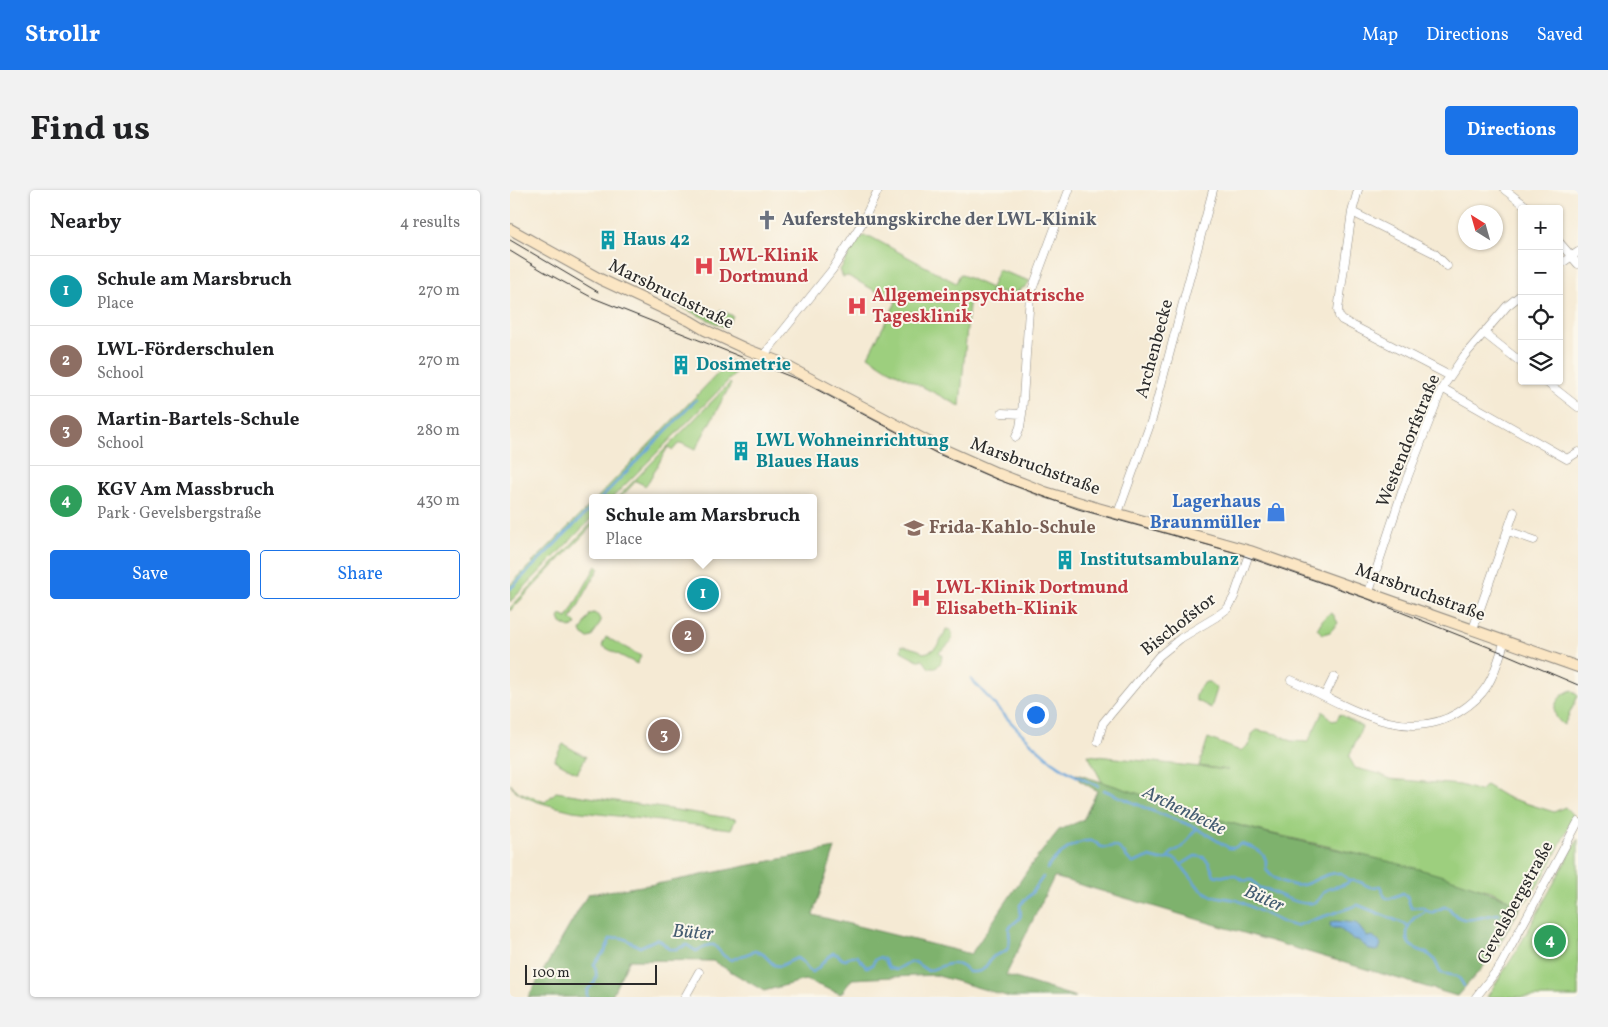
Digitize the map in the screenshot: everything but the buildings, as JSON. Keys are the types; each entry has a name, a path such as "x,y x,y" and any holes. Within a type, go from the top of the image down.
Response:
{"street":[{"path":"764,356 832,270 862,223 878,190"},
{"path":"1016,437 1022,414 1030,295 1069,190"},
{"name":"Archenbecke","path":"1118,513 1152,419 1213,190"},
{"path":"1358,190 1352,212 1338,310 1339,316 1342,320 1450,376"},
{"path":"1506,190 1525,205"},
{"path":"1352,212 1434,253 1447,266"},
{"name":"Marsbruchstraße","path":"510,229 600,279 802,374 940,448 1034,487 1250,551 1578,667"},
{"path":"1563,245 1575,254 1578,264"},
{"path":"1563,262 1575,254"},
{"name":"Westendorfstraße","path":"1369,592 1403,489 1442,388 1464,356 1507,306 1521,295"},
{"path":"1484,333 1518,360"},
{"path":"1550,385 1578,407"},
{"path":"1442,388 1567,459 1578,452"},
{"path":"1002,413 1022,414"},
{"path":"1473,629 1514,512"},
{"path":"1508,531 1534,540"},
{"name":"Bischofstor","path":"1098,741 1103,723 1159,656 1181,638 1228,608 1234,598 1250,551"},
{"path":"1291,680 1360,714 1380,720 1409,725 1422,725 1452,716 1478,697 1493,675 1505,640"},
{"path":"1324,695 1334,677"},
{"name":"Gevelsbergstraße","path":"1476,997 1500,965 1578,822"},
{"path":"685,997 699,972"}],"green space":[{"path":"864,236 871,237 956,283 960,274 991,288 998,270 1030,281 1017,293 990,291 989,293 1017,296 1017,299 970,294 960,406 888,369 868,356 896,302 848,276 843,277 840,270 859,238"},
{"path":"643,282 716,319 721,310 733,316 726,328 677,305"},
{"path":"730,361 740,364 733,376 616,494 601,494"},
{"path":"730,383 695,450 681,443 673,450 668,447 646,486 636,481 624,494 621,494"},
{"path":"589,506 589,521 510,602 510,585"},
{"path":"589,526 589,529 510,611 510,608"},
{"path":"596,566 599,568 571,619 576,623 575,626 570,628 561,623 559,618 561,615 567,618"},
{"path":"594,613 600,617 601,621 592,637 588,638 581,631 590,614"},
{"path":"1330,613 1333,614 1338,623 1330,632 1323,634 1317,629 1323,619"},
{"path":"946,629 951,630 952,640 939,652 942,656 941,662 936,668 929,668 923,660 918,660 901,651 902,645 923,653 928,652 935,648"},
{"path":"606,637 641,656 637,664 602,646"},
{"path":"1206,682 1209,682 1217,689 1211,708 1196,700 1198,689"},
{"path":"1572,690 1578,696 1564,725 1556,716 1555,706 1561,696"},
{"path":"1323,711 1332,721 1337,720 1340,714 1362,727 1349,757 1355,768 1380,774 1390,779 1460,785 1480,791 1486,785 1506,797 1554,812 1565,807 1574,816 1537,887 1521,906 1491,891 1331,847 1207,817 1102,782 1088,755 1228,770 1199,766 1208,738 1240,751 1249,744 1252,734 1257,730 1277,734 1291,741 1308,742"},
{"path":"563,744 586,757 577,773 554,760"},
{"path":"1076,774 1267,833 1396,863 1460,881 1521,906 1493,956 1457,996 1054,877 1006,975 1076,997 1010,997 935,975 852,979 841,994 805,980 764,991 713,961 629,960 611,997 528,997 588,894 662,883 835,848 813,915 971,954 1031,865 1059,830 1083,820 1097,791 1079,780"},
{"path":"510,784 519,792 545,802 556,792 736,819 731,829 573,811 530,799 515,790"},
{"path":"1578,839 1578,997 1487,997 1516,952"}],"water":[{"path":"1335,921 1356,923 1367,937 1373,936 1381,944 1379,950 1370,950 1339,928 1331,928 1330,923"}],"waterway":[{"path":"605,494 696,400"},
{"path":"510,589 589,510"},
{"name":"Archenbecke","path":"971,679 1017,729 1047,757 1065,770 1098,786"},
{"name":"Archenbecke","path":"1104,790 1195,827 1229,848 1234,848 1241,844 1256,850 1265,857 1266,870 1276,879 1286,883 1299,886 1327,875 1341,873 1350,881 1359,882 1371,887 1380,886 1385,897 1389,899 1403,893 1407,896 1411,908 1422,907 1431,913 1444,907 1449,908 1460,918 1466,919 1500,914"},
{"path":"1168,858 1171,853 1184,845 1197,829"},
{"name":"Büter","path":"1047,869 1066,849 1086,841 1092,841 1102,847 1117,847 1133,863 1149,857 1161,860 1173,858 1177,860 1200,889 1212,896 1237,900 1284,923 1295,926 1358,905 1405,924 1408,927 1409,944 1431,956 1441,973 1457,976 1464,986"},
{"path":"1181,865 1195,856 1203,857 1209,863 1214,875 1220,877 1233,875 1244,880 1251,880 1260,888 1305,904 1315,902 1328,889 1344,885 1350,881"},
{"name":"Büter","path":"587,997 588,989 596,978 594,964 605,951 610,939 619,937 640,947 657,939 669,949 676,949 687,945 696,951 709,945 714,945 724,956 731,960 755,951 763,954 774,965 780,966 797,958 804,963 808,970 813,972 833,953 846,960 851,956 857,956 866,967 871,966 880,957 885,960 889,968 896,970 908,963 915,962 928,971 949,964 959,965 969,972 980,971 994,956 1008,948 1010,941 1009,928 1020,917 1020,905 1031,894 1043,877"},
{"path":"1408,927 1414,918 1427,910"}],"tram line":[{"path":"510,240 598,292"},
{"path":"510,251 591,297 799,380 936,453 996,479 1078,509 1233,552 1368,599 1578,685"}],"place":[{"name":"Auferstehungskirche der LWL-Klinik","path":"767,220"},
{"name":"Haus 42","path":"608,240"},
{"name":"LWL-Klinik Dortmund","path":"704,266"},
{"name":"Allgemeinpsychiatrische Tagesklinik","path":"857,306"},
{"name":"Dosimetrie","path":"681,365"},
{"name":"LWL Wohneinrichtung Blaues Haus","path":"741,451"},
{"name":"Lagerhaus Braunmüller","path":"1276,512"},
{"name":"Frida-Kahlo-Schule","path":"914,528"},
{"name":"Institutsambulanz","path":"1065,560"},
{"name":"Schule am Marsbruch","path":"703,594"},
{"name":"LWL-Klinik Dortmund Elisabeth-Klinik","path":"921,598"},
{"name":"LWL-Förderschulen","path":"688,636"},
{"name":"Martin-Bartels-Schule","path":"664,735"},
{"name":"KGV Am Massbruch","path":"1550,941"}]}
